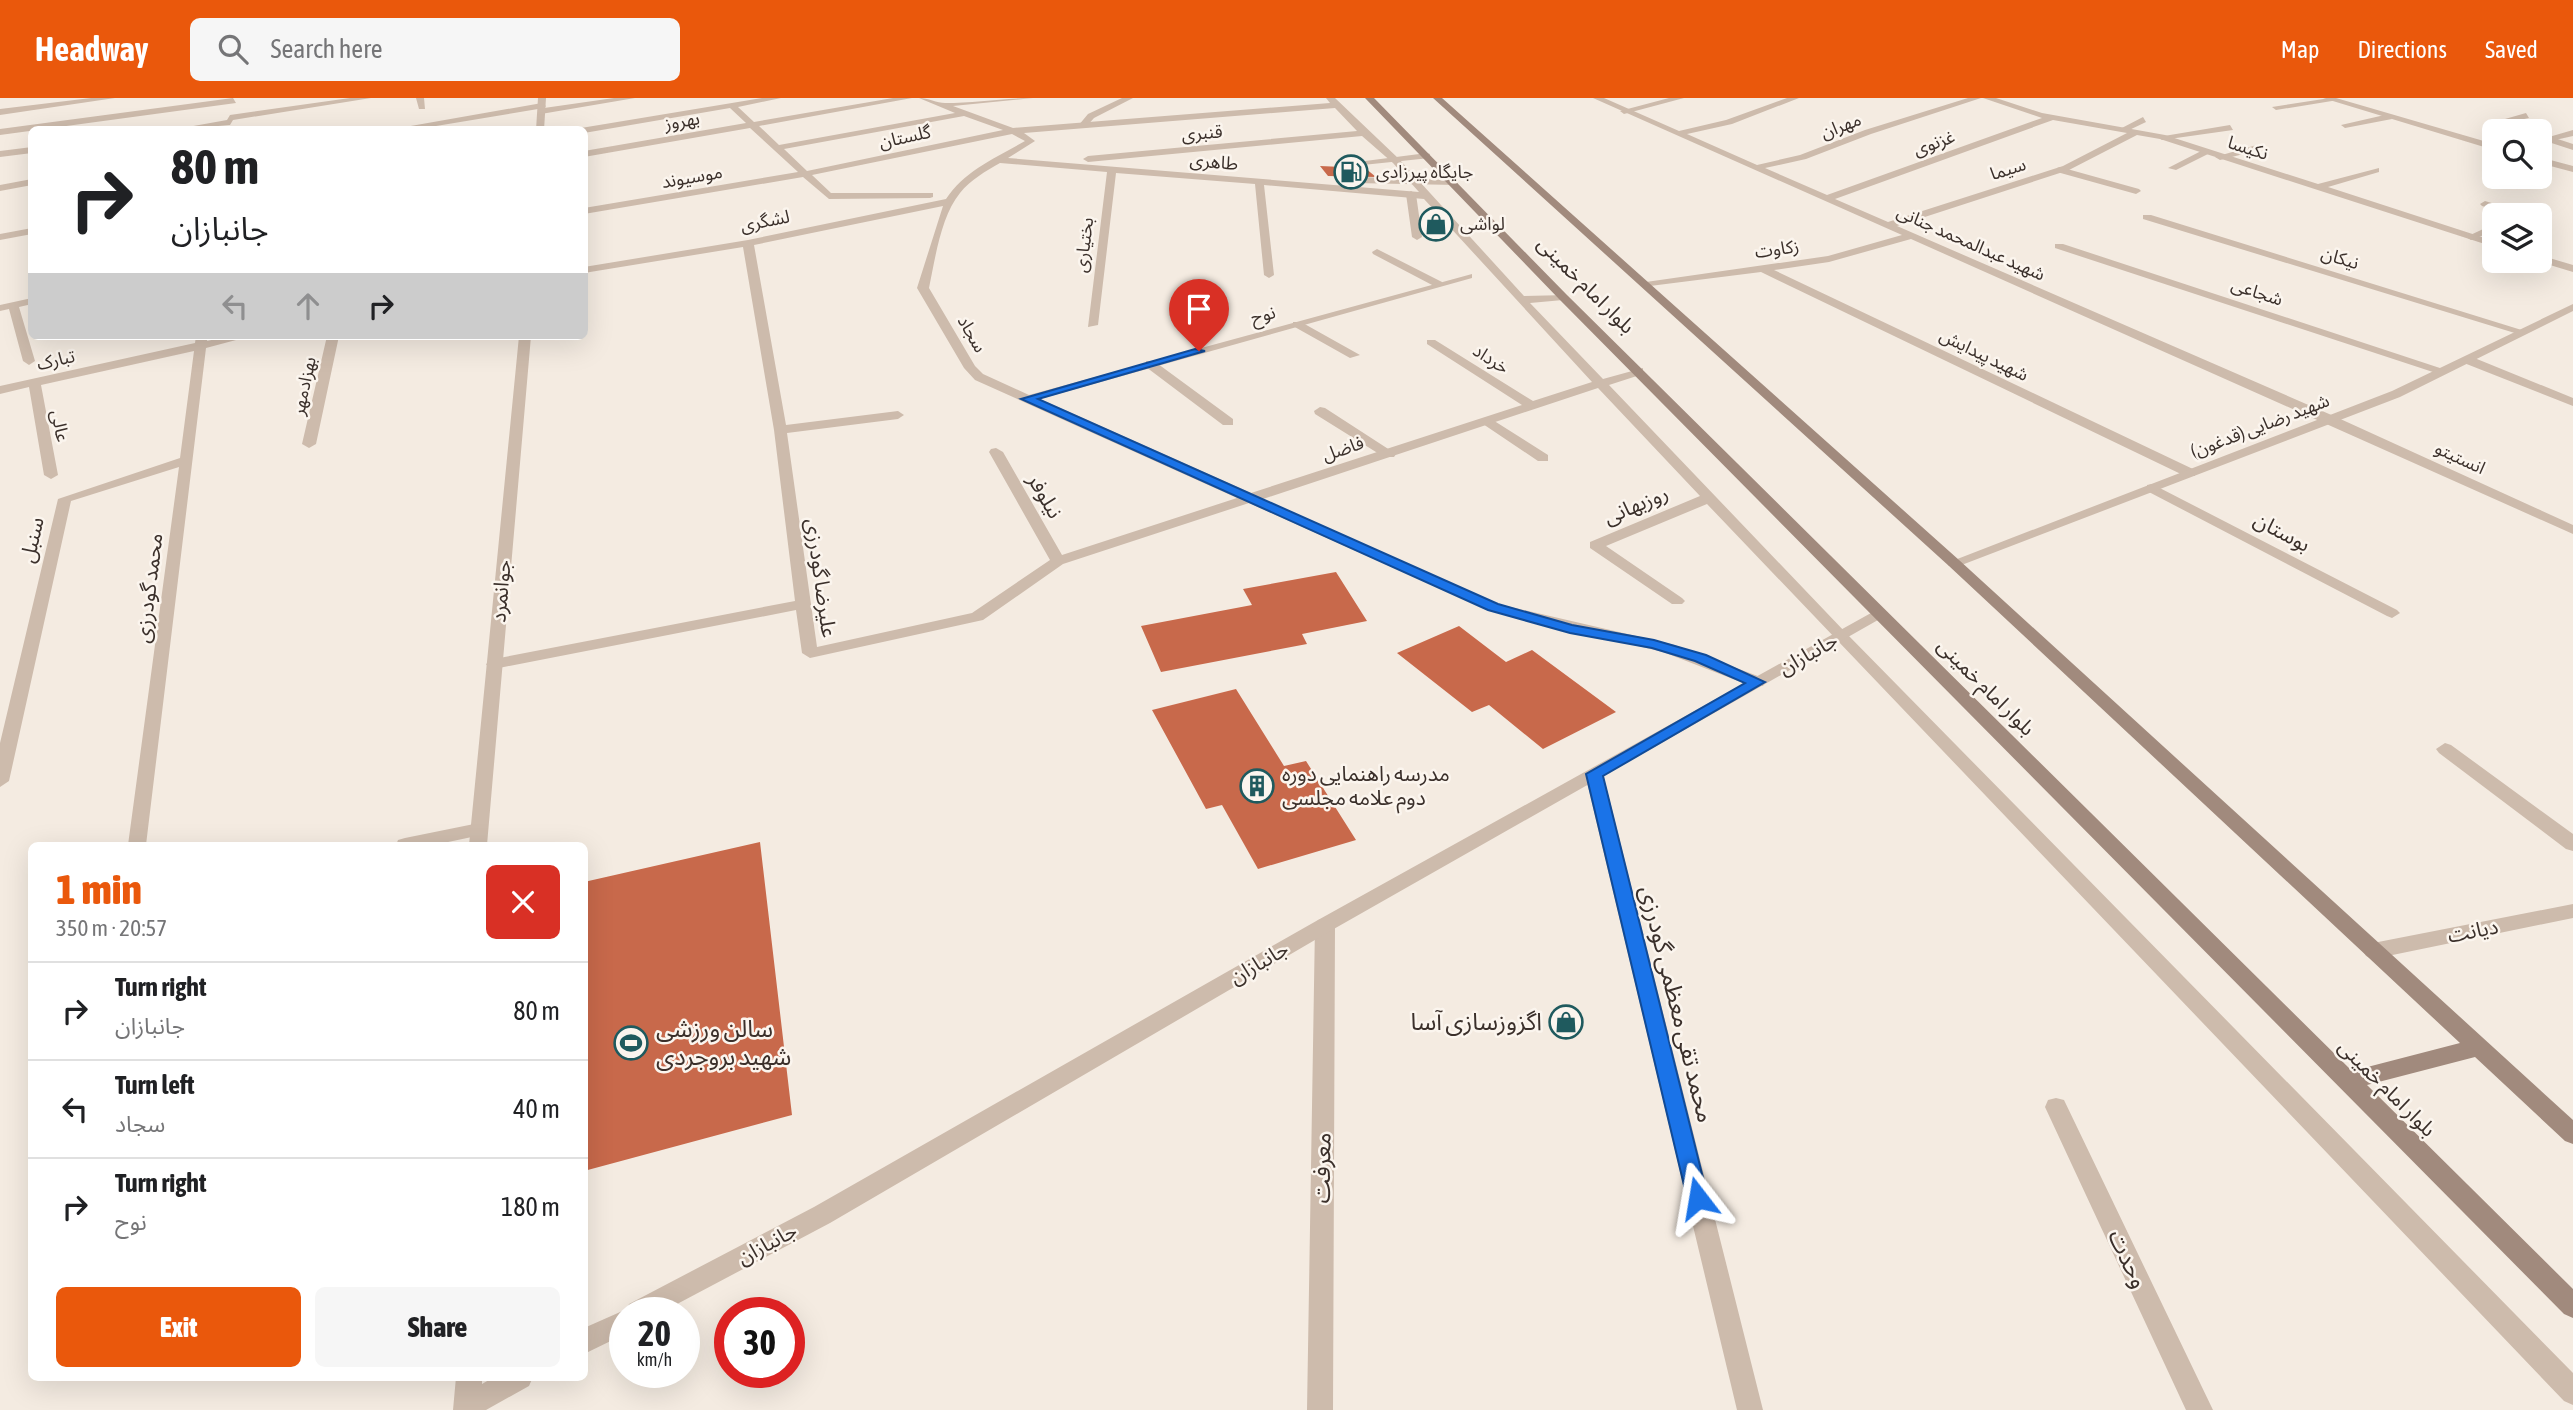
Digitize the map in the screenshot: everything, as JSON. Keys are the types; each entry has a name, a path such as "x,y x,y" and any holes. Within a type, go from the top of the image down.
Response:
{"main road":[{"name":"بلوار امام خمینی","path":"1369,98 1563,297 2573,1306"},
{"name":"بلوار امام خمینی","path":"1437,98 1954,564 2573,1134"},
{"path":"2348,1081 2479,1047"}],"street":[{"path":"0,113 111,98"},
{"path":"206,126 304,112 367,98"},
{"path":"416,126 542,105 631,98"},
{"path":"588,129 778,98"},
{"name":"بهروز","path":"588,153 908,98"},
{"path":"732,106 829,196 954,195 999,160 1031,141 1013,131 923,98"},
{"path":"942,105 1029,98"},
{"path":"1082,126 1091,116 1129,98"},
{"name":"شهید عبدالمحمد جنانی","path":"1597,98 2331,420"},
{"path":"1624,111 1679,98"},
{"path":"1677,134 1729,121 1795,98"},
{"name":"مهران","path":"1755,168 1803,157 1868,132 1977,98"},
{"name":"نکیسا","path":"1987,98 2052,117 2162,137 2482,240"},
{"path":"2276,107 2331,99 2482,144"},
{"path":"44,126 233,100 230,123"},
{"path":"1334,102 1364,134 1396,161 1418,191 1840,636 2573,1392"},
{"name":"گلستان","path":"804,174 1013,131 1334,102"},
{"path":"539,126 542,105"},
{"path":"777,148 966,114"},
{"path":"2513,119 2526,116"},
{"name":"غزنوی","path":"1826,199 2052,117"},
{"path":"2345,125 2389,117"},
{"path":"2122,130 2143,120"},
{"path":"0,132 28,128"},
{"path":"2162,137 2230,128"},
{"name":"سیما","path":"1886,226 2060,170 2136,132"},
{"path":"2552,136 2573,133"},
{"name":"قنبری","path":"1043,164 1364,134"},
{"path":"2552,141 2573,147"},
{"path":"2220,157 2260,147"},
{"path":"0,154 28,150"},
{"path":"2173,168 2205,152"},
{"path":"1427,156 1347,164 1354,180 1418,191 1453,183"},
{"name":"طاهری","path":"999,160 1418,191"},
{"path":"2552,163 2573,169"},
{"name":"بختیاری","path":"1092,325 1112,169"},
{"path":"2060,170 2136,191"},
{"path":"2315,188 2376,170"},
{"name":"موسیوند","path":"588,210 804,174"},
{"path":"1259,181 1269,275"},
{"path":"0,188 28,183"},
{"path":"1417,237 1418,191"},
{"name":"لشگری","path":"588,270 748,243 954,195"},
{"name":"سجاد","path":"954,195 923,288 970,368 979,377 1493,607 1570,629 1654,645 1700,658 1757,682"},
{"name":"نیکان","path":"2147,217 2522,332"},
{"path":"0,237 28,232"},
{"path":"2471,237 2482,232"},
{"name":"زکاوت","path":"1646,285 1829,259 1911,236"},
{"name":"علیرضا گودرزی","path":"748,243 780,430 810,653 977,617 1058,561"},
{"name":"شجاعی","path":"2059,246 2444,372"},
{"path":"1377,252 1438,284"},
{"path":"2552,262 2573,269"},
{"name":"شهید پیدایش","path":"1763,269 2190,473"},
{"name":"نوح","path":"1027,399 1468,276"},
{"path":"1521,300 1563,297"},
{"path":"0,308 28,302"},
{"path":"13,305 29,361"},
{"name":"(قدغون) شهید رضایی","path":"1954,564 2331,420 2444,372 2573,307"},
{"path":"1297,324 1354,355"},
{"name":"تبارک","path":"0,390 202,340"},
{"name":"محمد گودرزی","path":"137,842 202,340"},
{"name":"بهزادمهر","path":"309,444 332,340"},
{"name":"جوانمرد","path":"479,837 525,340"},
{"name":"خرداد","path":"1431,341 1532,406"},
{"path":"2468,360 2573,402"},
{"path":"1150,364 1228,422"},
{"name":"فاضل","path":"1058,561 1252,500 1639,370"},
{"name":"عالی","path":"34,383 51,475"},
{"path":"1320,411 1389,454"},
{"path":"780,430 898,415"},
{"name":"انستیتو","path":"2331,420 2573,530"},
{"path":"1488,421 1542,458"},
{"name":"نیلوفر","path":"996,452 1058,561"},
{"name":"سنبل","path":"0,781 8,719 65,499 187,460"},
{"name":"بوستان","path":"2152,488 2392,613"},
{"name":"روزبهانی","path":"1677,601 1595,545 1708,498"},
{"path":"494,664 803,604"},
{"name":"جانبازان","path":"666,1297 822,1215 1325,925 1880,613"},
{"path":"2445,749 2573,844"},
{"name":"محمد تقی معظمی گودرزی","path":"1594,774 1749,1410"},
{"path":"433,842 479,837"},
{"name":"دیانت","path":"2373,951 2573,911"},
{"name":"معرفت","path":"1320,1410 1325,925"},
{"name":"وحدت","path":"2056,1107 2200,1410"},
{"path":"588,1340 609,1329"},
{"path":"468,1408 469,1381"},
{"path":"468,1408 513,1381"}],"building":[{"path":"1320,166 1365,168 1376,177 1328,176"},
{"path":"1336,572 1367,621 1302,634 1307,644 1161,672 1141,626 1252,605 1243,589"},
{"path":"1459,626 1506,662 1532,650 1616,712 1543,749 1489,705 1472,712 1397,653"},
{"name":"مدرسه راهنمایی دوره دوم علامه مجلسی","path":"1236,689 1284,766 1306,761 1356,840 1258,869 1222,805 1206,809 1152,710"},
{"path":"760,842 792,1115 588,1170 588,881"}],"place":[{"name":"جایگاه پیرزادی","path":"1351,172"},
{"name":"لواشی","path":"1436,224"},
{"name":"مدرسه راهنمایی دوره دوم علامه مجلسی","path":"1257,786"},
{"name":"اگزوزسازی آسا","path":"1566,1022"},
{"name":"سالن ورزشی شهید بروجردی","path":"631,1043"}],"route":[{"path":"1199,351 1027,399 1493,607 1530,620 1654,645 1700,658 1757,682 1594,774 1698,1198"}]}
